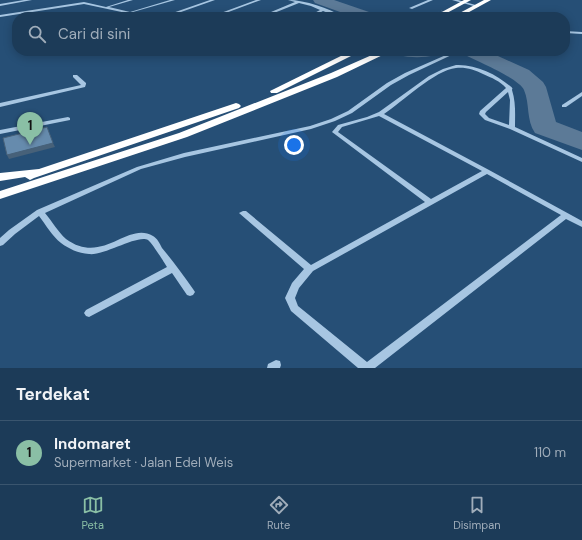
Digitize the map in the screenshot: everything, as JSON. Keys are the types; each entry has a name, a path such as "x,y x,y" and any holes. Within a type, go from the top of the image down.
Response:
{"highway":[{"path":"465,12 488,0"},
{"path":"445,12 466,1"},
{"path":"0,186 240,104 285,86 345,56"},
{"path":"0,195 183,135 334,76 376,56"},
{"path":"0,178 46,170"},
{"path":"0,204 10,197 68,172"}],"street":[{"path":"0,5 30,0"},
{"path":"104,7 131,0"},
{"path":"134,12 173,0"},
{"path":"179,12 213,0"},
{"path":"226,12 259,0"},
{"path":"290,0 312,5 327,12"},
{"path":"411,8 430,0"},
{"path":"454,0 466,1 477,6"},
{"path":"78,1 84,1 126,12"},
{"path":"22,12 84,1"},
{"path":"273,12 298,2"},
{"path":"318,12 322,10"},
{"path":"0,16 12,14"},
{"path":"570,32 582,33"},
{"path":"0,243 12,232 40,212 139,168 184,155 311,127 333,120 350,112 401,78 448,56"},
{"path":"431,203 335,132 340,126 379,114 416,87 452,67 463,67 478,70 502,80 510,88 512,96 512,128"},
{"path":"0,105 83,86 84,84 76,76"},
{"path":"510,88 483,111 482,114 487,119 512,128 582,160"},
{"path":"564,106 582,94"},
{"path":"379,114 487,171 582,224"},
{"path":"0,132 68,119"},
{"path":"487,171 310,269 295,286 290,298 294,308 366,368 566,216"},
{"path":"40,212 63,241 77,250 102,251 140,235 151,238 190,292"},
{"path":"243,213 310,269"},
{"path":"88,313 172,269"}],"building":[{"path":"47,127 53,143 7,155 3,138"}],"waterway":[{"path":"320,0 354,12"},
{"path":"482,56 521,75 535,87 544,127 582,142"}],"place":[{"name":"Indomaret","path":"30,145"}]}
